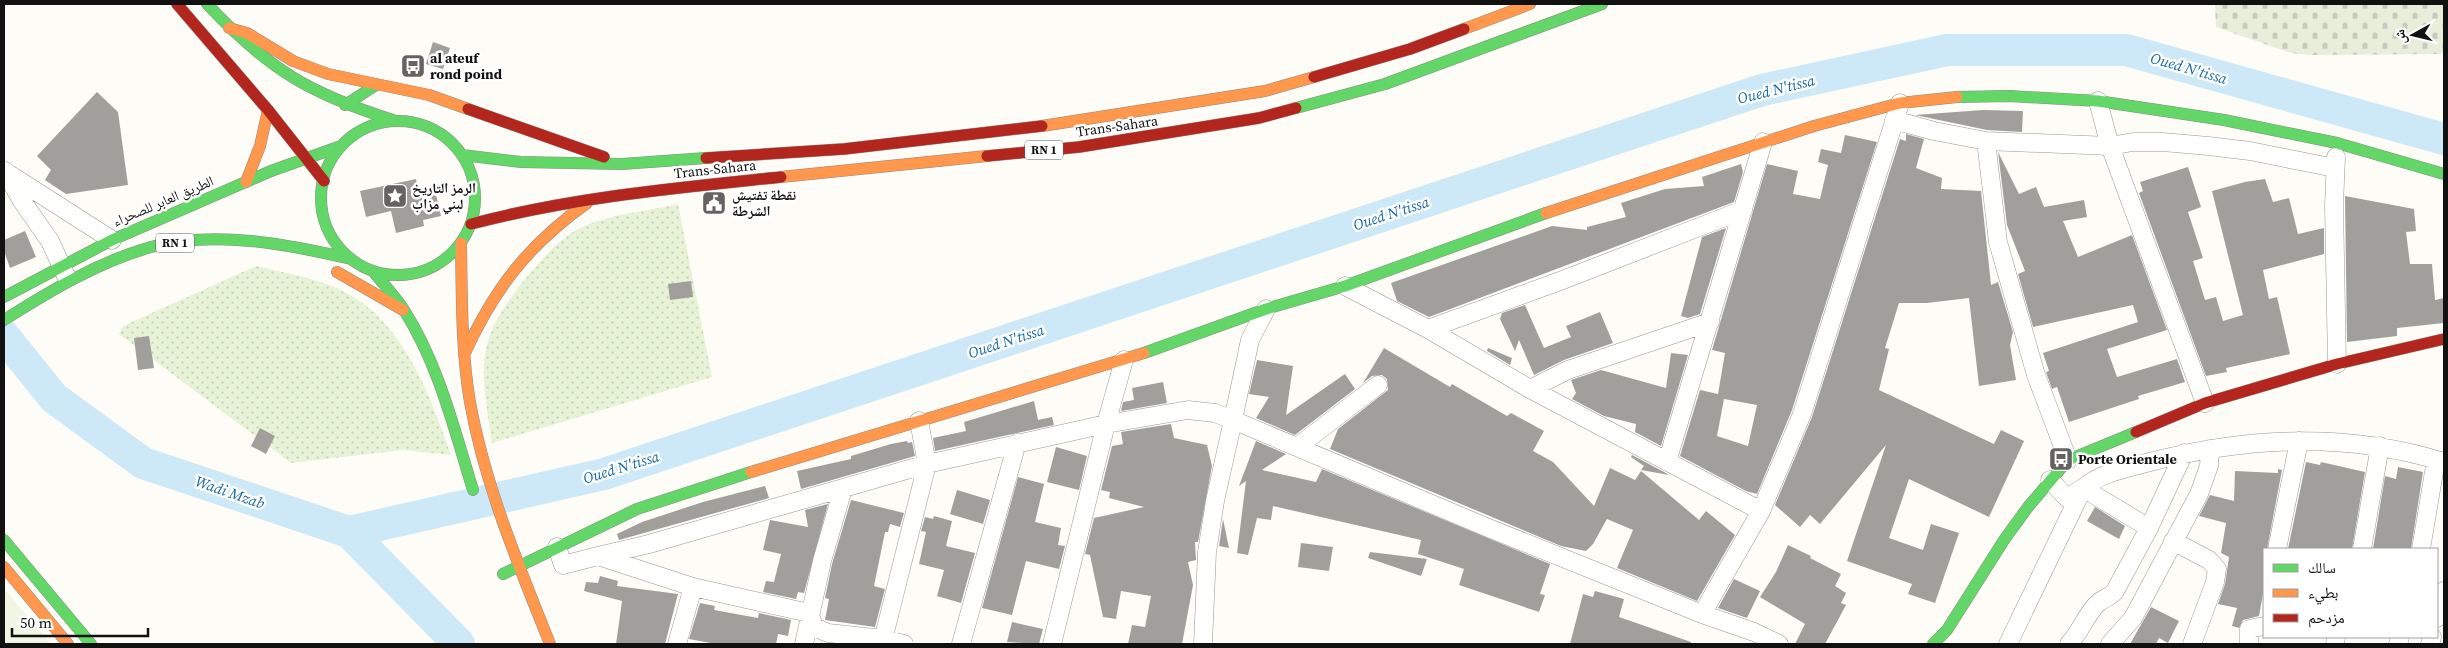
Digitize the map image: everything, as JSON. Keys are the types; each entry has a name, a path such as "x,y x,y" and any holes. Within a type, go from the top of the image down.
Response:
{"main road":[{"path":"177,4 268,110 324,181"},
{"path":"207,4 253,51 292,80 346,105 396,121 415,123 433,129 449,140 462,155 472,176 475,200 471,224 461,243 447,258 430,268 412,274 392,275 373,271 351,259 336,243 326,224 322,203 324,181 330,162 341,146 357,133 376,124 396,121"},
{"name":"Trans-Sahara","path":"471,224 523,210 619,194 712,170 844,149 1055,124 1265,91 1410,49 1530,4"},
{"name":"Trans-Sahara","path":"462,155 521,162 622,164 712,170 1079,147 1259,118 1385,84 1602,4"},
{"path":"229,28 256,38 305,66 328,74 429,95 622,164"},
{"path":"346,105 376,85"},
{"path":"503,574 637,509 781,462 1124,360 1266,309 1345,286 1500,228 1763,142 1900,103 1934,98 2009,96 2098,101 2224,120 2336,143 2444,174"},
{"path":"246,182 260,146 268,110"},
{"name":"الطريق العابر للصحراء","path":"4,296 112,240 246,182 341,146"},
{"path":"464,355 478,322 514,266 556,225 590,200"},
{"name":"RN 1","path":"8,317 115,259 172,243 251,242 310,249 351,259"},
{"path":"461,243 464,355 470,401 482,454 508,540 550,644"},
{"path":"276,246 321,265 404,310"},
{"path":"373,271 404,310 433,368 477,502"},
{"path":"1933,644 1947,630 2004,540 2050,480 2068,460 2206,403 2337,364 2444,339"},
{"path":"4,540 91,644"},
{"path":"4,567 68,644"},
{"path":"1944,644 1947,630"}],"street":[{"path":"2098,101 2110,146 2206,403"},
{"path":"1702,614 1760,511 1802,414 1900,103"},
{"path":"1894,120 1934,131 1986,141 2110,146 2133,142 2208,146 2250,151 2335,168"},
{"path":"1986,141 1998,242 2036,375 2068,460"},
{"path":"1667,462 1763,142"},
{"path":"2336,143 2334,205 2337,364"},
{"path":"4,171 112,240"},
{"path":"4,171 50,241 69,283"},
{"path":"1428,329 1560,281 1744,210"},
{"path":"1345,286 1428,329 1530,390 1760,511"},
{"path":"1203,644 1207,552 1215,501 1250,340 1266,309"},
{"path":"1530,390 1568,370 1710,322"},
{"path":"1052,644 1106,424 1124,360"},
{"path":"1297,447 1378,384"},
{"path":"557,547 563,565 649,544 927,464 1106,424 1188,410 1215,413 1233,420 1486,527 1702,614 1754,632 1779,644"},
{"path":"882,642 927,464 919,421"},
{"path":"2277,548 2299,440"},
{"path":"2050,480 2067,498 2113,472 2184,453 2299,440 2380,446 2440,461 2421,548"},
{"path":"961,644 1017,443"},
{"path":"2362,548 2380,446"},
{"path":"2110,644 2133,618 2206,478 2210,449"},
{"path":"2069,644 2082,629 2096,604 2112,595 2149,528 2184,453"},
{"path":"804,644 809,613 843,488"},
{"path":"2083,488 2149,528"},
{"path":"2008,644 2083,488"},
{"path":"2173,541 2209,560 2218,569 2218,574 2192,644"},
{"path":"598,556 694,587 809,613"},
{"path":"678,644 694,587"},
{"path":"2438,614 2444,591"},
{"path":"809,613 814,627 828,632 904,644"},
{"path":"2249,644 2249,629 2263,626"}],"green space":[{"path":"2215,4 2444,4 2444,54 2310,55 2291,53 2216,27"},
{"path":"678,204 712,377 492,443 485,391 484,370 486,352 499,315 513,295 548,253 574,231 605,219"},
{"path":"256,266 325,283 357,299 377,316 395,335 422,381 451,455 403,450 291,463 119,334 123,326"},
{"path":"4,589 51,644 4,644"}],"building":[{"path":"433,42 450,48 443,69 426,64"},
{"path":"97,92 118,112 128,185 66,194 45,180 51,170 37,156"},
{"path":"1983,110 2023,111 2022,132 1987,130 1915,115"},
{"path":"1906,134 1924,139 1916,168 1942,178 1941,189 1981,191 1991,285 1998,282 2013,332 2010,345 2016,380 1979,386 1969,298 1927,303 1899,303 1885,348 1889,349 1879,390 1994,444 2001,430 2024,441 1989,517 1909,479 1889,538 1923,550 1931,524 1959,533 1935,603 1908,594 1912,584 1847,561 1886,445 1820,524 1810,515 1800,527 1775,505 1812,417 1900,139 1906,141"},
{"path":"1845,135 1877,142 1792,410 1757,494 1746,491 1680,456 1700,390 1718,394 1725,353 1712,350 1767,164 1798,171 1793,194 1820,199 1828,165 1818,162 1821,149 1841,153","holes":["1724,399 1757,405 1748,446 1717,436"]},
{"path":"1998,152 2019,194 2036,187 2044,207 2084,200 2087,217 2063,221 2078,257 2132,235 2167,330 2107,349 2117,377 2177,359 2185,382 2138,396 2139,399 2069,422 2057,387 2052,389 2046,372 2049,371 2043,353 2138,322 2133,305 2033,327 2018,274 2025,271 2007,225"},
{"path":"1741,164 1743,172 1734,202 1429,317 1397,301 1391,283 1552,226 1587,230 1587,227 1626,217 1621,203 1665,189 1704,186 1702,177"},
{"path":"2188,167 2201,207 2188,212 2203,258 2193,261 2205,300 2216,297 2223,321 2243,315 2212,191 2265,179 2273,202 2289,198 2298,234 2324,228 2324,254 2263,270 2269,299 2277,297 2290,354 2226,368 2227,372 2206,376 2139,193 2143,191 2140,182"},
{"path":"416,179 418,189 434,186 441,216 423,220 424,226 396,233 391,211 366,217 360,191"},
{"path":"2345,196 2414,209 2416,231 2406,232 2410,264 2432,264 2435,300 2444,298 2444,323 2397,328 2397,336 2347,342"},
{"path":"1726,228 1700,314 1688,318 1681,316 1702,237"},
{"path":"25,231 36,257 10,268 4,251 4,240"},
{"path":"691,281 693,297 670,300 668,284"},
{"path":"1525,305 1544,348 1571,337 1566,326 1600,312 1613,343 1564,360 1534,375 1519,340 1515,351 1500,319 1502,313"},
{"path":"149,336 154,368 138,370 134,338"},
{"path":"1384,348 1450,387 1452,384 1507,416 1511,413 1544,431 1533,451 1553,462 1594,506 1610,468 1635,480 1641,471 1699,520 1706,511 1735,535 1697,601 1617,568 1633,530 1607,519 1593,544 1586,551 1561,546 1330,449 1338,429 1388,390 1387,379 1382,375 1372,376 1363,383"},
{"path":"1488,348 1512,358 1510,365 1487,351"},
{"path":"1671,353 1688,355 1661,446 1635,432 1636,424 1604,416 1572,399 1576,393 1571,380 1601,370 1666,388"},
{"path":"1257,360 1293,366 1286,415 1345,374 1355,389 1295,435 1256,418 1269,397 1249,394"},
{"path":"1163,382 1167,403 1121,411 1123,402 1134,400 1132,388"},
{"path":"1034,401 1038,420 1052,417 1054,425 935,451 933,438 966,431 964,422"},
{"path":"1171,424 1174,438 1207,445 1212,466 1198,542 1195,542 1196,560 1188,562 1193,585 1182,644 1128,644 1132,625 1145,627 1151,596 1121,591 1116,619 1103,617 1090,555 1085,554 1094,518 1144,507 1109,498 1110,492 1101,490 1112,446 1123,444 1121,432"},
{"path":"260,428 275,436 266,454 251,446"},
{"path":"907,441 908,443 912,442 915,456 801,489 797,471 851,459 851,456"},
{"path":"1256,441 1286,454 1262,470 1316,482 1322,469 1550,564 1540,594 1545,595 1539,612 1459,585 1464,569 1418,554 1421,540 1273,506 1271,520 1257,518 1248,555 1237,553 1246,481 1239,486"},
{"path":"1056,447 1087,456 1079,490 1047,482"},
{"path":"1632,455 1669,475 1641,470 1644,466 1631,457"},
{"path":"2306,462 2320,465 2321,462 2365,472 2352,548 2288,548"},
{"path":"2398,467 2423,472 2411,548 2373,548 2385,476 2396,479"},
{"path":"2278,469 2282,470 2267,548 2263,548 2263,594 2259,616 2243,620 2239,628 2232,626 2237,608 2218,604 2225,584 2229,557 2221,553 2226,523 2199,516 2210,495 2234,501 2235,471 2278,473"},
{"path":"1018,477 1044,484 1035,522 1061,528 1058,545 1065,546 1059,569 1026,561 1012,615 982,608"},
{"path":"765,486 769,498 619,540 617,534 642,522 703,502"},
{"path":"957,490 990,500 983,524 950,514"},
{"path":"851,500 904,513 900,527 890,524 888,532 885,532 874,586 885,589 875,627 825,620 829,599 825,598 832,564"},
{"path":"828,504 804,593 798,592 796,599 763,592 766,581 774,582 781,554 763,550 770,520 808,527 805,510"},
{"path":"2095,507 2125,526 2119,539 2087,521"},
{"path":"934,516 952,521 946,546 975,553 961,603 937,596 944,570 919,564 926,532 921,531 925,517 933,519"},
{"path":"1223,519 1229,548 1219,546"},
{"path":"1301,543 1333,547 1329,571 1298,567"},
{"path":"1788,545 1841,574 1835,586 1846,593 1841,603 1846,605 1825,644 1795,644 1805,624 1760,597 1776,572"},
{"path":"1370,552 1427,559 1421,576 1368,558"},
{"path":"600,576 618,581 617,586 678,594 665,644 616,644 622,601 584,591 586,582 598,583"},
{"path":"1734,579 1760,591 1747,618 1718,608"},
{"path":"1595,591 1624,599 1619,617 1691,642 1691,644 1570,644 1583,594 1593,597"},
{"path":"700,603 715,606 714,610 758,618 759,613 791,620 788,636 778,634 776,644 716,644 689,639"},
{"path":"2151,607 2179,621 2168,643 2159,638 2156,644 2130,644"},
{"path":"1012,622 1043,629 1039,644 1007,642"}],"waterway":[{"name":"Oued N'tissa","path":"349,532 604,474 1762,90 1947,50 2126,50 2444,139"},
{"name":"Wadi Mzab","path":"4,336 54,398 143,463 349,532 459,644"}],"traffic: fast":[{"path":"207,4 251,46 292,77 339,101 396,121"},
{"path":"1296,108 1385,84 1602,4"},
{"path":"345,105 376,85"},
{"path":"1957,97 2009,96 2098,101 2224,120 2337,143 2444,174"},
{"path":"398,121 427,127 441,134 452,144 462,155 469,169 475,198 469,227 462,241 452,252 441,262 427,269 398,275 369,269 355,262 344,252 334,241 327,227 321,198 327,169 334,155 344,144 355,134 369,127 398,121"},
{"path":"4,297 112,240 271,171 341,146"},
{"path":"462,155 521,162 622,164 706,158"},
{"path":"1144,353 1266,309 1345,286 1546,213"},
{"path":"4,320 93,269 131,253 175,242 226,239 251,241 302,248 351,259"},
{"path":"373,271 404,310 427,353 452,421 473,490"},
{"path":"1933,644 1947,630 2004,540 2028,507 2068,460 2136,432"},
{"path":"503,574 637,509 751,472"},
{"path":"4,540 91,644"}],"traffic: slow":[{"path":"1464,29 1530,4"},
{"path":"229,28 247,33 293,61 328,74 429,95 468,109"},
{"path":"1042,126 1265,91 1314,77"},
{"path":"1546,213 1814,126 1900,103 1957,97"},
{"path":"246,182 260,146 268,110"},
{"path":"781,177 987,156"},
{"path":"464,355 488,309 515,270 547,235 587,203"},
{"path":"461,243 462,323 465,363 476,433 504,525 550,644"},
{"path":"337,272 403,310"},
{"path":"751,472 1144,353"},
{"path":"4,567 68,644"}],"traffic: jam":[{"path":"177,4 268,110 324,181"},
{"path":"1314,77 1410,49 1464,29"},
{"path":"987,156 1079,147 1259,118 1296,108"},
{"path":"468,109 604,157"},
{"path":"706,158 844,149 1042,126"},
{"path":"471,224 548,207 625,194 781,177"},
{"path":"2136,432 2205,403 2337,364 2444,339"}],"place":[{"name":"al ateuf rond poind","path":"413,66"},
{"name":"الرمز التاريخ لبني مزاب","path":"395,196"},
{"name":"نقطة تفتيش الشرطة","path":"714,203"},
{"name":"Porte Orientale","path":"2061,459"}]}
